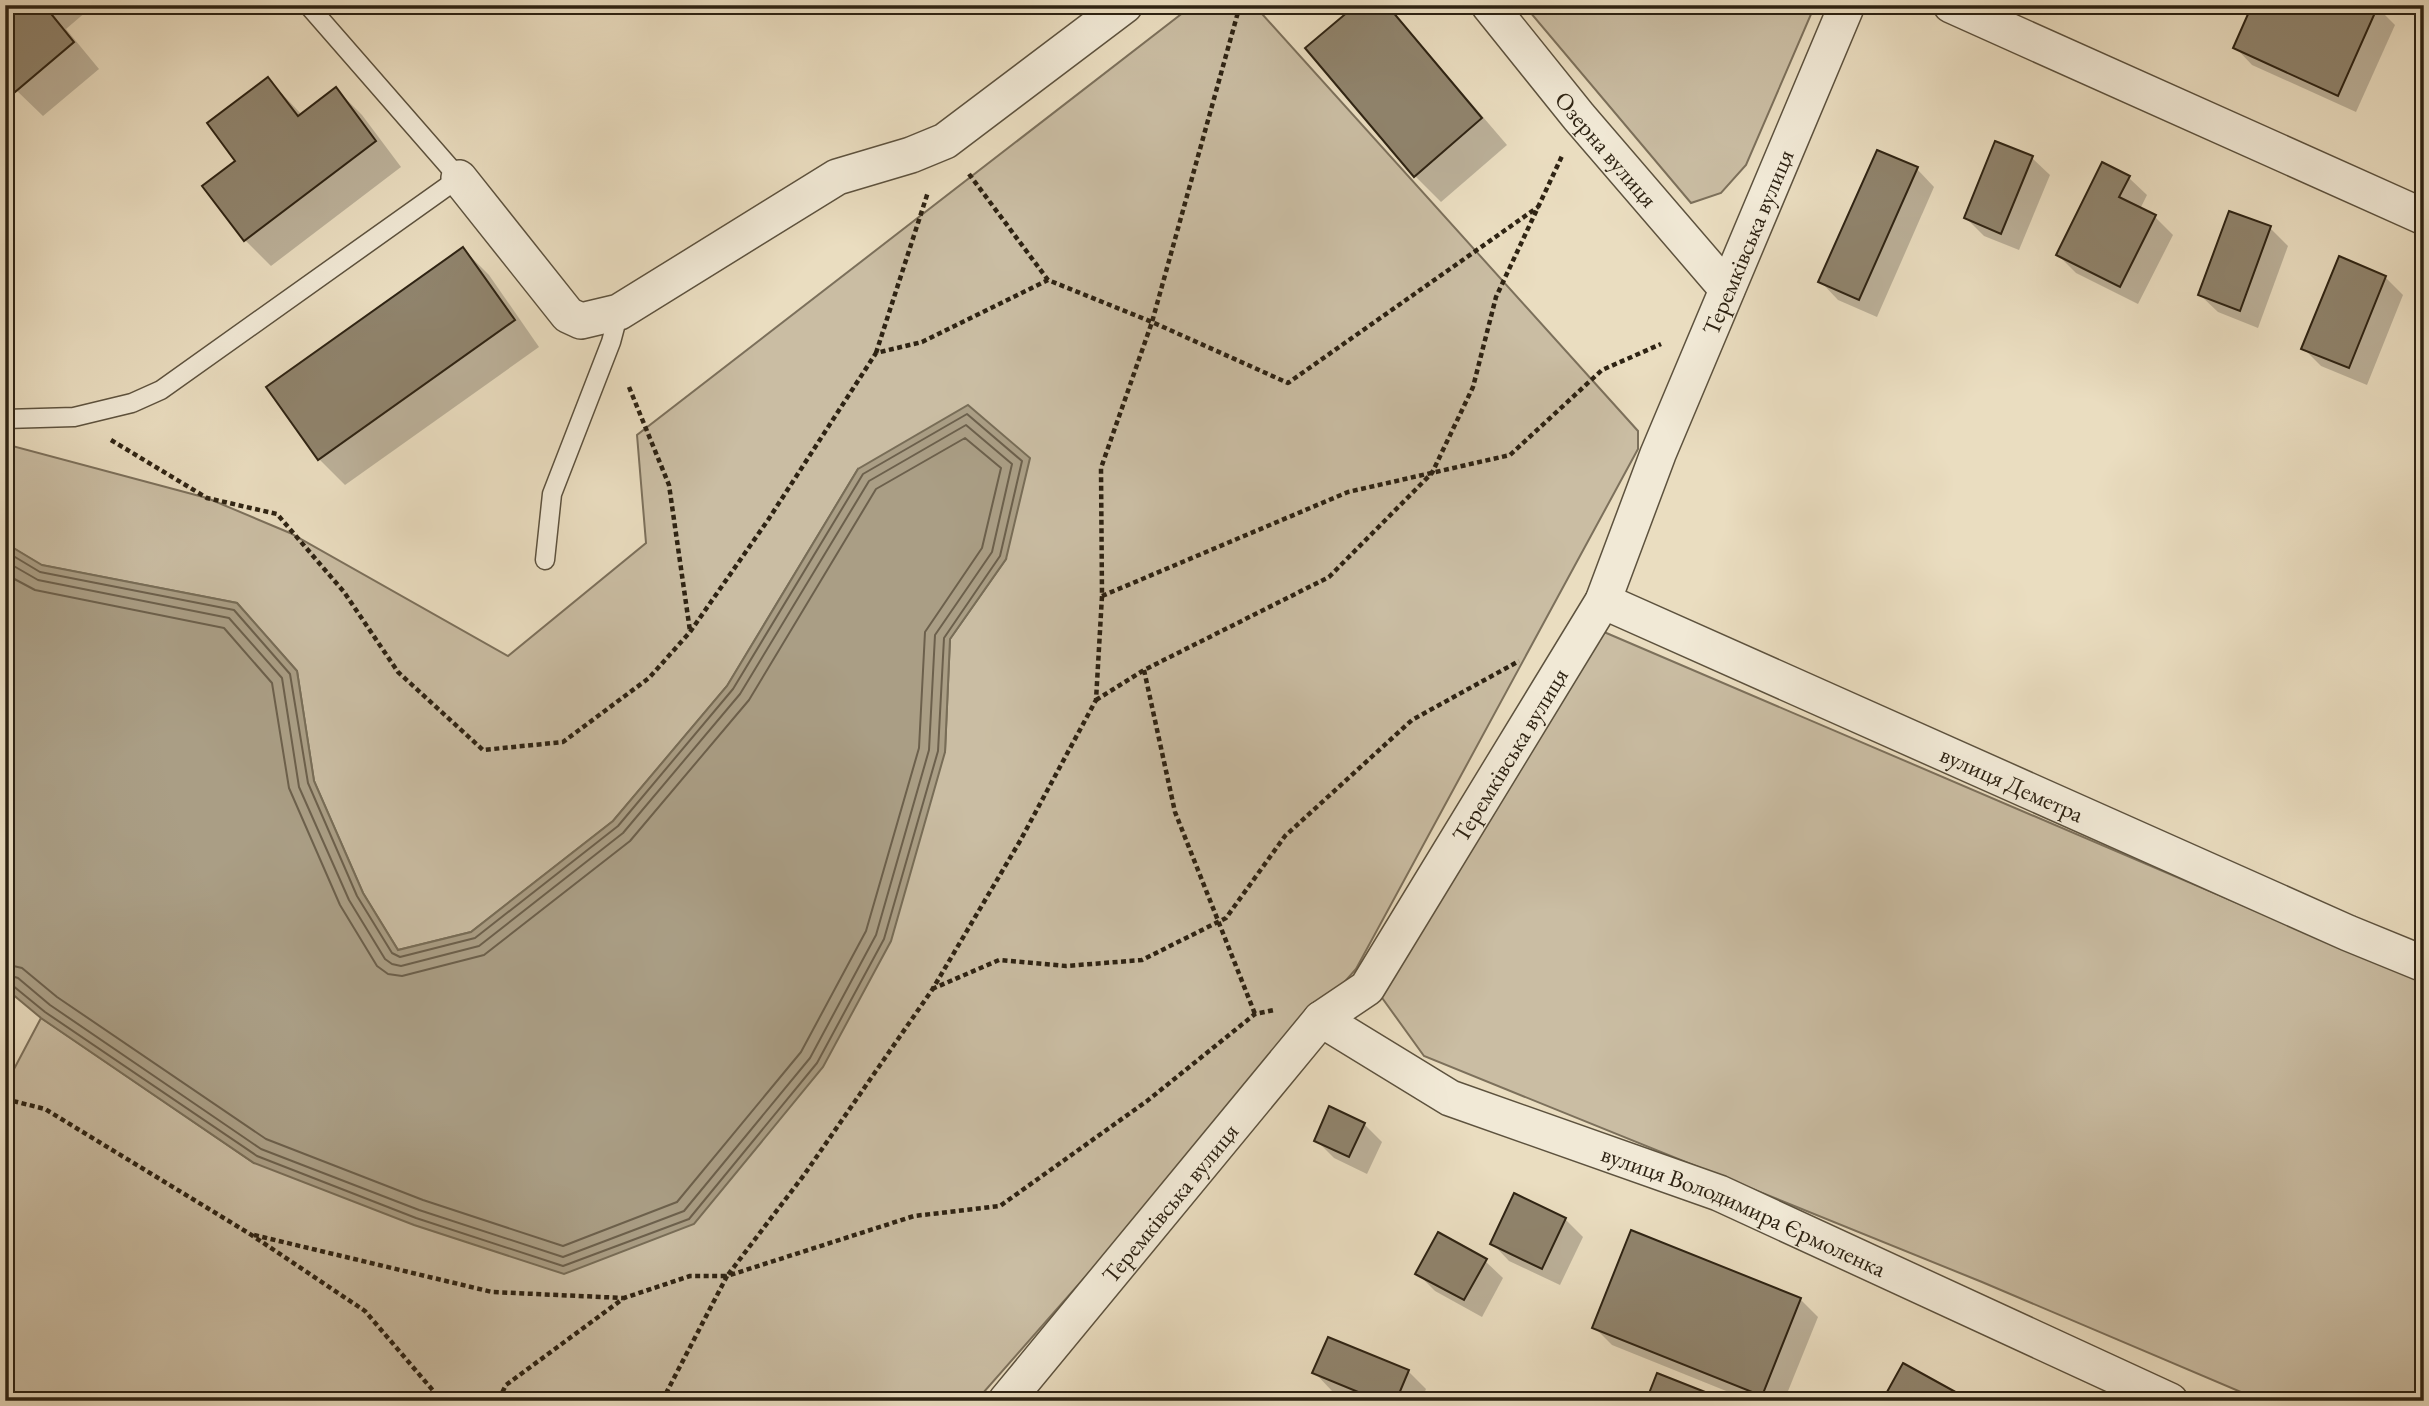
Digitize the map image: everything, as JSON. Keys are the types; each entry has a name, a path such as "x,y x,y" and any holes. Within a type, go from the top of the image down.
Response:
{"street":[{"path":"459,178 568,315 581,321 615,327 838,177 911,155 945,141 1125,5"},
{"name":"Озерна вулиця","path":"1489,5 1579,117 1721,304"},
{"name":"Теремківська вулиця","path":"1006,1401 1321,1019 1367,988 1603,601 1658,454 1847,5"},
{"path":"1951,5 2424,217"},
{"name":"вулиця Деметра","path":"1603,601 2335,927 2424,964"},
{"name":"вулиця Володимира Єрмоленка","path":"1321,1019 1450,1098 1719,1194 2169,1401"}],"lane":[{"path":"5,419 74,418 132,403 161,390 459,178 308,5"},
{"path":"545,560 552,494 615,327"}],"path":[{"path":"662,1401 727,1276 804,1175 932,989 1020,841 1096,700 1102,596 1101,468 1152,322 1240,5"},
{"path":"1096,700 1144,670 1329,577 1432,473 1473,387 1496,297 1579,117"},
{"path":"945,141 1048,280 1152,322 1288,383 1539,206"},
{"path":"74,418 207,498 277,514 344,592 398,672 483,750 563,742 649,678 690,632 768,520 876,352 945,141"},
{"path":"876,352 922,342 1048,280"},
{"path":"1102,596 1348,492 1510,455 1602,370 1721,304"},
{"path":"615,327 669,485 690,632"},
{"path":"932,989 999,960 1066,966 1142,960 1219,922 1226,918 1285,836 1412,720 1531,655"},
{"path":"1144,670 1175,813 1255,1014"},
{"path":"498,1401 506,1385 624,1298 690,1276 727,1276 914,1216 1000,1206 1147,1101 1255,1014 1280,1008"},
{"path":"5,1099 45,1109 250,1234 365,1311 442,1401"},
{"path":"250,1234 492,1292 624,1298"}],"shaded area":[{"path":"1193,5 1254,5 1638,431 1638,449 1356,969 976,1401 5,1401 5,1086 41,1018 254,1163 945,752 950,639 1006,559 858,469 727,686 613,821 471,932 398,950 363,893 314,781 297,671 237,603 41,565 5,543 5,444 207,498 290,533 508,656 646,543 637,435"},
{"path":"1524,5 1815,5 1746,165 1721,193 1691,203"},
{"path":"1604,632 2424,983 2424,1401 2262,1401 1982,1282 1424,1056 1380,995"}],"water":[{"path":"968,405 1030,458 1006,559 950,639 945,752 891,941 823,1067 694,1224 564,1274 414,1225 254,1163 41,1018 5,988 5,543 42,565 237,603 297,671 314,781 363,893 398,950 471,932 613,821 727,686 858,469"}],"building":[{"path":"5,5 44,5 74,42 15,92 5,80"},
{"path":"1356,5 1387,5 1482,118 1414,177 1305,48"},
{"path":"2252,5 2378,6 2338,96 2233,48"},
{"path":"268,77 298,116 336,87 376,141 244,241 202,186 235,161 207,123"},
{"path":"1995,141 2033,156 2001,234 1964,218"},
{"path":"1877,150 1918,167 1859,300 1818,282"},
{"path":"2102,162 2130,176 2119,197 2156,215 2120,287 2056,255"},
{"path":"2229,211 2271,226 2240,311 2198,295"},
{"path":"463,247 515,320 318,460 266,387"},
{"path":"2339,256 2386,276 2349,368 2301,349"},
{"path":"1329,1106 1365,1123 1349,1157 1314,1141"},
{"path":"1514,1193 1566,1218 1542,1269 1490,1244"},
{"path":"1631,1230 1801,1298 1762,1396 1592,1328"},
{"path":"1438,1232 1487,1259 1464,1300 1415,1274"},
{"path":"1328,1337 1409,1370 1396,1401 1380,1401 1312,1373"},
{"path":"1903,1363 1961,1395 1958,1401 1882,1401"},
{"path":"1657,1373 1728,1401 1646,1401"}]}
